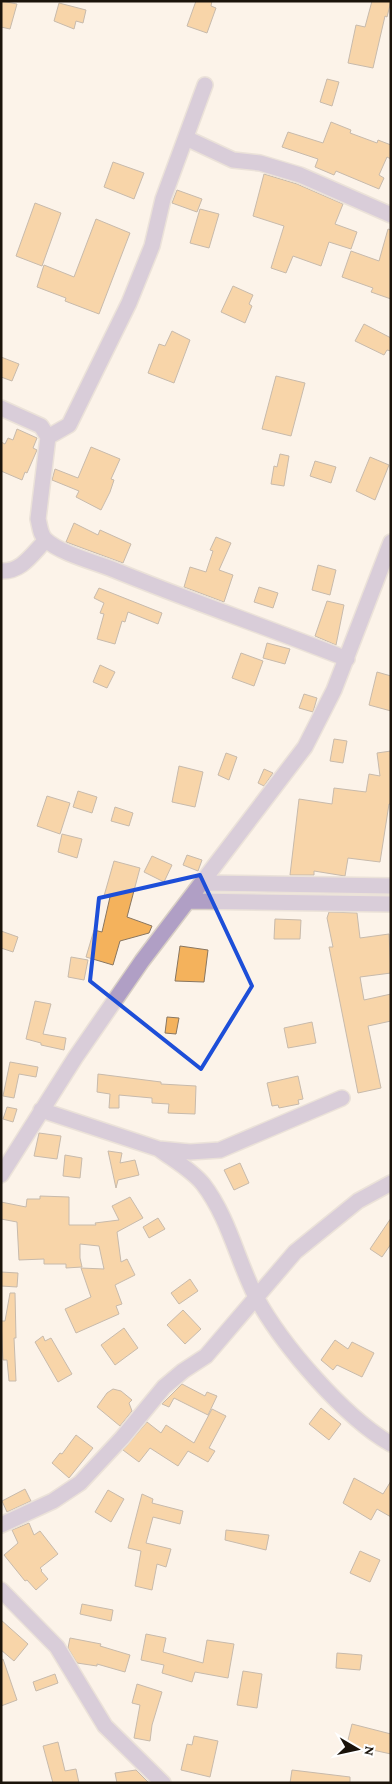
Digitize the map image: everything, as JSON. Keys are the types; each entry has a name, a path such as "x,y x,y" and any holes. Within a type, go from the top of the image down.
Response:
{"street":[{"path":"48,437 69,425 129,303 152,246 163,199 205,85"},
{"path":"186,138 233,160 260,163 300,175 391,215"},
{"path":"1,408 41,426 48,437 38,519 40,530 46,540 62,549 140,580 347,659"},
{"path":"1,571 12,571 22,565 46,540"},
{"path":"1,1175 41,1110 142,961 203,883 304,747 322,716 347,659 391,542"},
{"path":"203,883 391,886"},
{"path":"189,900 391,904"},
{"path":"41,1110 159,1148 190,1152 220,1150 342,1098"},
{"path":"159,1148 202,1183 223,1218 256,1297 280,1334 329,1394 391,1444"},
{"path":"1,1525 53,1501 80,1483 122,1438 164,1387 182,1371 206,1356 295,1252 358,1201 391,1183"},
{"path":"1,1590 57,1647 105,1726 163,1783"}],"highlighted area":[{"path":"200,875 252,986 201,1069 90,981 99,898"}],"building":[{"path":"1,1 17,4 10,29 1,27"},
{"path":"196,1 212,1 211,6 216,8 207,33 187,26"},
{"path":"372,1 391,1 387,17 385,16 373,68 348,63 356,25 365,27"},
{"path":"59,3 86,10 83,23 76,21 74,29 54,21"},
{"path":"327,79 339,82 332,106 320,102"},
{"path":"331,122 351,130 350,133 377,143 378,140 391,145 391,159 387,157 379,175 384,178 379,189 336,171 334,175 315,167 318,159 282,147 288,132 323,143"},
{"path":"113,162 144,173 134,199 104,187"},
{"path":"264,174 297,184 343,204 335,224 357,232 351,249 329,242 321,266 293,256 286,273 271,268 284,226 253,216"},
{"path":"177,190 202,199 197,212 172,203"},
{"path":"35,203 61,213 42,266 16,256"},
{"path":"200,209 219,214 209,248 190,243"},
{"path":"96,219 130,233 99,314 65,301 66,298 37,287 44,265 74,277"},
{"path":"388,229 391,230 391,299 371,292 373,288 342,277 351,251 379,261"},
{"path":"233,286 253,295 249,304 252,306 245,323 221,312"},
{"path":"364,324 391,338 391,351 387,350 384,355 355,341"},
{"path":"172,331 190,340 174,383 148,373 159,344 165,346"},
{"path":"1,357 19,364 12,381 1,377"},
{"path":"276,376 305,383 291,436 262,429"},
{"path":"17,429 37,438 33,448 37,450 22,480 1,471 1,442 5,444 8,438 13,440"},
{"path":"91,447 120,459 111,479 114,480 110,492 101,510 76,497 79,491 52,480 55,469 78,478"},
{"path":"280,454 289,456 284,486 271,484 274,466 277,467"},
{"path":"370,457 389,465 375,500 356,491"},
{"path":"315,461 336,467 331,483 310,476"},
{"path":"74,523 98,535 100,530 131,544 123,563 66,542"},
{"path":"216,537 231,543 219,570 233,575 224,602 184,587 190,567 206,572 213,551 210,550"},
{"path":"318,565 336,570 330,595 312,590"},
{"path":"259,587 278,593 273,608 254,602"},
{"path":"99,588 162,613 158,624 128,612 125,622 122,621 115,644 97,639 104,614 100,613 104,603 94,598"},
{"path":"327,601 344,605 336,645 315,636"},
{"path":"267,643 290,649 285,664 263,658"},
{"path":"241,653 263,661 254,686 232,678"},
{"path":"100,665 115,672 107,688 93,682"},
{"path":"377,672 391,676 391,711 369,705"},
{"path":"304,694 317,698 313,712 299,708"},
{"path":"334,739 347,741 343,763 330,761"},
{"path":"391,751 391,804 389,804 380,862 348,858 345,876 314,871 314,875 290,875 299,799 332,804 334,788 366,792 369,774 380,776 377,753"},
{"path":"226,753 237,757 229,780 218,775"},
{"path":"179,766 203,772 195,807 172,802"},
{"path":"264,769 273,773 264,786 258,783"},
{"path":"78,791 97,797 92,813 73,807"},
{"path":"47,796 70,803 60,834 37,826"},
{"path":"115,807 133,813 129,826 111,821"},
{"path":"62,834 82,839 77,858 58,852"},
{"path":"187,855 202,860 198,871 183,865"},
{"path":"152,856 172,865 164,882 144,872"},
{"path":"114,861 140,868 127,917 152,926 149,933 120,941 113,965 86,957 94,930 102,932 110,897 104,896"},
{"path":"329,912 357,913 360,938 389,934 391,973 360,977 364,1000 391,994 391,1021 368,1026 381,1088 358,1093 329,947 333,947 327,918"},
{"path":"275,919 301,920 300,939 274,939"},
{"path":"1,931 18,937 13,952 1,948"},
{"path":"180,946 208,950 204,982 175,981"},
{"path":"71,957 88,960 84,980 68,977"},
{"path":"35,1001 51,1004 43,1034 66,1038 64,1050 41,1045 41,1043 26,1039"},
{"path":"167,1017 179,1018 176,1034 165,1033"},
{"path":"312,1022 316,1043 288,1048 284,1028"},
{"path":"10,1062 38,1067 36,1077 19,1074 14,1098 3,1096"},
{"path":"98,1074 161,1082 161,1084 196,1086 195,1114 168,1113 169,1104 152,1103 152,1098 119,1095 119,1108 109,1108 110,1094 97,1092"},
{"path":"298,1076 303,1099 298,1100 299,1104 279,1108 278,1105 272,1106 267,1083"},
{"path":"7,1107 17,1109 13,1122 3,1119"},
{"path":"39,1133 61,1136 57,1159 34,1156"},
{"path":"108,1151 122,1153 120,1163 135,1160 139,1175 118,1180 116,1188"},
{"path":"65,1155 82,1158 80,1178 63,1176"},
{"path":"240,1163 249,1183 234,1190 224,1170"},
{"path":"40,1196 69,1197 69,1225 96,1225 95,1223 119,1220 112,1206 130,1197 143,1218 117,1232 121,1262 127,1259 135,1275 115,1285 122,1304 116,1306 119,1314 76,1333 65,1309 91,1297 81,1268 104,1269 99,1246 80,1244 82,1267 66,1268 66,1264 44,1264 44,1259 19,1260 17,1222 1,1219 1,1202 26,1207 27,1199 40,1199"},
{"path":"158,1218 165,1229 149,1238 143,1227"},
{"path":"391,1218 391,1244 382,1257 370,1249"},
{"path":"1,1272 18,1273 17,1287 1,1286"},
{"path":"190,1279 198,1291 179,1304 171,1293"},
{"path":"10,1293 15,1293 16,1338 14,1338 16,1381 9,1381 7,1360 3,1360 1,1321 5,1321"},
{"path":"183,1310 201,1329 185,1344 167,1325"},
{"path":"124,1328 138,1348 115,1365 101,1345"},
{"path":"43,1336 45,1341 51,1338 72,1374 58,1382 35,1342"},
{"path":"335,1340 348,1349 352,1342 374,1353 362,1377 337,1365 333,1370 321,1360"},
{"path":"182,1384 205,1396 207,1392 217,1396 208,1415 174,1398 169,1407 162,1404"},
{"path":"113,1389 121,1391 132,1400 129,1403 132,1411 120,1426 97,1407 107,1393"},
{"path":"321,1408 341,1424 329,1440 309,1424"},
{"path":"212,1409 226,1416 209,1448 215,1451 208,1462 188,1451 178,1466 150,1448 139,1462 123,1450 147,1422 161,1433 166,1425 194,1443"},
{"path":"76,1435 93,1448 69,1478 52,1463 60,1453 62,1454"},
{"path":"354,1478 383,1494 391,1481 391,1517 377,1509 371,1520 343,1503"},
{"path":"25,1489 31,1501 7,1512 2,1501"},
{"path":"108,1490 124,1499 111,1522 95,1512"},
{"path":"142,1494 153,1499 152,1503 183,1511 180,1524 153,1517 146,1543 171,1549 166,1567 157,1564 152,1590 135,1586 141,1551 128,1548"},
{"path":"29,1523 34,1535 40,1531 58,1554 40,1568 48,1579 36,1590 27,1580 25,1581 4,1555 18,1543 12,1530"},
{"path":"226,1530 269,1535 266,1550 225,1540"},
{"path":"360,1551 380,1560 370,1582 350,1573"},
{"path":"82,1604 113,1610 111,1621 80,1614"},
{"path":"1,1620 28,1644 14,1661 1,1650"},
{"path":"146,1634 166,1638 163,1652 203,1663 207,1640 234,1644 228,1678 195,1672 192,1682 162,1673 164,1665 141,1660"},
{"path":"70,1638 101,1644 100,1646 130,1655 125,1672 97,1664 97,1666 77,1663 68,1648"},
{"path":"337,1653 362,1655 360,1670 336,1668"},
{"path":"3,1659 17,1700 1,1706 1,1660"},
{"path":"243,1671 262,1674 257,1708 237,1705"},
{"path":"55,1674 58,1683 36,1691 33,1682"},
{"path":"137,1684 162,1692 152,1725 150,1741 134,1738 140,1705 132,1703"},
{"path":"352,1724 391,1734 391,1754 368,1749 368,1752 346,1748"},
{"path":"194,1736 218,1741 210,1777 181,1770 187,1744 192,1745"},
{"path":"58,1742 65,1771 76,1769 79,1783 53,1783 43,1746"},
{"path":"136,1770 149,1783 117,1783 115,1773"},
{"path":"292,1770 350,1777 350,1783 290,1783"}]}
